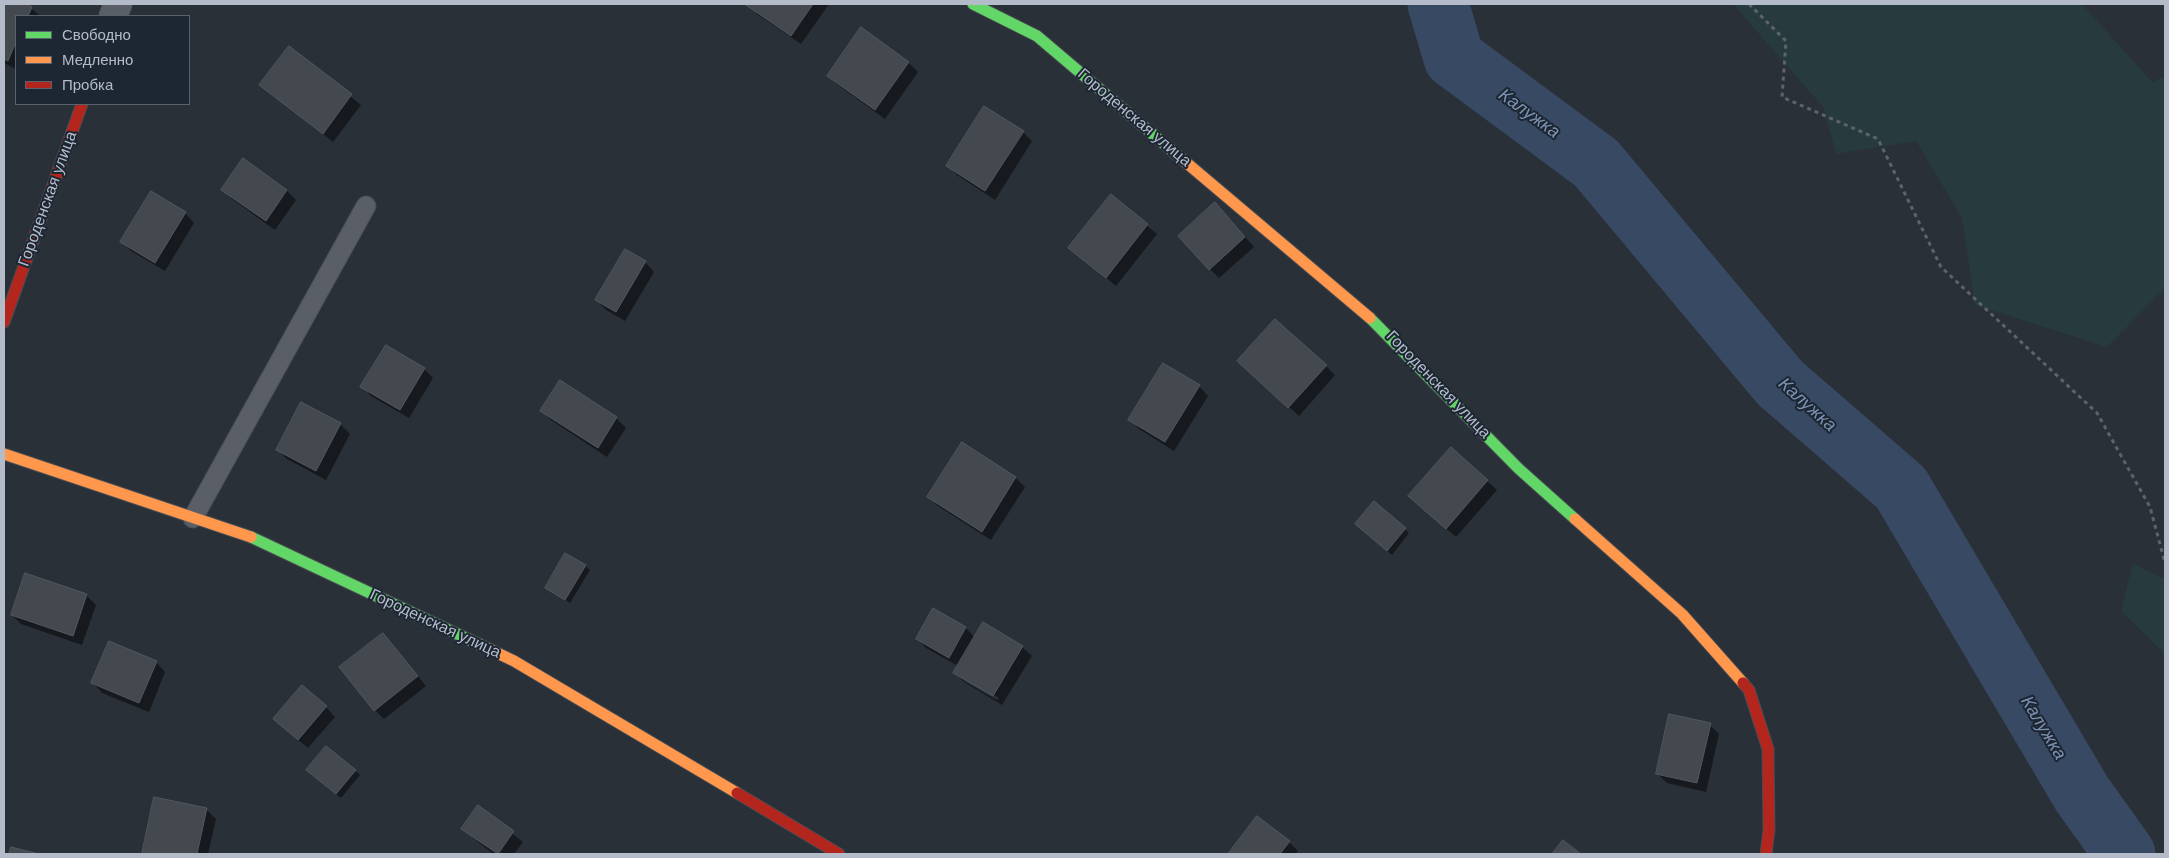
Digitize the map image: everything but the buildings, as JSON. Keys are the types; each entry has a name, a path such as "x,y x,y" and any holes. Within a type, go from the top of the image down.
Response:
{"street":[{"name":"Городенская улица","path":"973,4 1037,36 1382,328 1519,469 1682,614 1749,690 1768,749 1769,830 1766,854"},
{"name":"Городенская улица","path":"4,322 82,105"},
{"name":"Городенская улица","path":"4,454 252,537 514,661 839,854"}],"lane":[{"path":"193,518 366,206"}],"path":[{"path":"1750,4 1786,41 1782,97 1878,139 1941,267 2097,413 2150,507 2165,563"}],"green space":[{"path":"1733,4 2082,4 2152,82 2165,77 2165,288 2107,347 1975,305 1962,218 1916,141 1836,154 1823,107"},
{"path":"2133,563 2165,580 2165,654 2121,611"}],"waterway":[{"name":"Калужка","path":"1438,4 1454,58 1596,163 1780,383 1901,488 2082,794 2125,854"}],"traffic: fast":[{"path":"973,4 1037,36 1182,159"},
{"path":"1370,318 1519,469 1575,519"},
{"path":"251,537 489,649"}],"traffic: slow":[{"path":"1182,159 1370,318"},
{"path":"4,454 251,537"},
{"path":"1575,519 1682,614 1743,683"},
{"path":"489,649 514,661 737,793"}],"traffic: jam":[{"path":"4,322 82,105"},
{"path":"1743,683 1749,690 1768,749 1769,830 1766,854"},
{"path":"737,793 839,854"}]}
